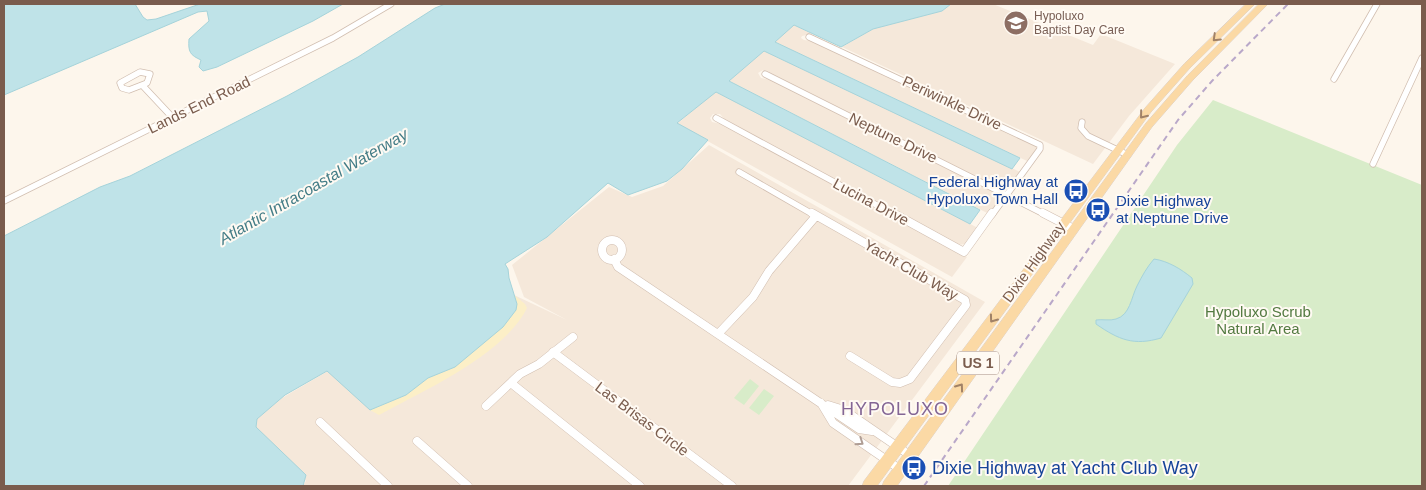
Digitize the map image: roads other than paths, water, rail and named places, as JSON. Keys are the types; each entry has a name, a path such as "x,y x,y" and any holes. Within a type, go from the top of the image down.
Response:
{"main road":[{"name":"Dixie Highway","path":"869,486 1117,150 1171,82 1250,4"},
{"name":"Dixie Highway","path":"889,486 1128,155 1181,87 1264,4"},
{"path":"1230,25 1233,35"},
{"path":"1171,82 1181,87"}],"street":[{"name":"Lands End Road","path":"4,201 333,38 391,4"},
{"path":"1334,79 1376,4"},
{"name":"Periwinkle Drive","path":"809,37 1038,143 1040,149 1006,194"},
{"path":"1373,164 1422,58"},
{"path":"144,71 148,72 151,77 143,86 125,90 120,83 130,75 144,71"},
{"name":"Neptune Drive","path":"764,74 1074,229"},
{"path":"143,86 173,118"},
{"name":"Lucina Drive","path":"716,118 964,252 1006,194"},
{"path":"1082,122 1081,128 1085,134 1128,155"},
{"name":"Yacht Club Way","path":"739,172 966,300 966,305 910,379 900,384 892,382 850,356"},
{"path":"718,334 753,297 769,271 816,216"},
{"path":"614,259 618,267 820,403 854,421 864,431 872,431 911,456"},
{"path":"486,406 520,374 539,364 573,337"},
{"name":"Las Brisas Circle","path":"553,352 732,486"},
{"path":"511,383 640,486"},
{"path":"820,403 833,423 901,470"},
{"path":"845,431 854,421"},
{"path":"320,422 388,486"},
{"path":"417,441 468,486"}],"water":[{"path":"4,4 135,4 147,20 156,19 200,4 343,4 313,21 217,67 203,71 199,67 201,60 192,55 189,47 189,39 209,21 207,11 198,12 4,95"},
{"name":"Atlantic Intracoastal Waterway","path":"445,4 951,4 942,11 873,29 841,47 794,25 775,42 1020,158 1012,169 764,51 729,81 980,210 970,224 716,92 677,123 708,140 682,169 667,181 628,195 608,183 547,237 505,264 517,304 516,310 503,327 455,367 428,378 406,395 370,410 327,371 285,395 257,419 256,427 306,475 303,486 4,486 4,236 100,187 130,176 287,96 358,57 435,8"},
{"path":"1154,259 1179,269 1192,278 1193,284 1161,338 1143,341 1127,340 1112,334 1096,324 1096,320 1114,320 1124,314 1130,306 1135,291 1147,268"}],"railway":[{"path":"924,486 1178,120 1212,81 1288,4"}],"place":[{"name":"Hypoluxo Baptist Day Care","path":"1016,23"},
{"name":"Federal Highway at Hypoluxo Town Hall","path":"1076,191"},
{"name":"Dixie Highway at Neptune Drive","path":"1098,210"},
{"name":"Dixie Highway at Yacht Club Way","path":"914,468"}],"district":[{"name":"HYPOLUXO","path":"895,409"}],"park label":[{"name":"Hypoluxo Scrub Natural Area","path":"1258,320"}]}
